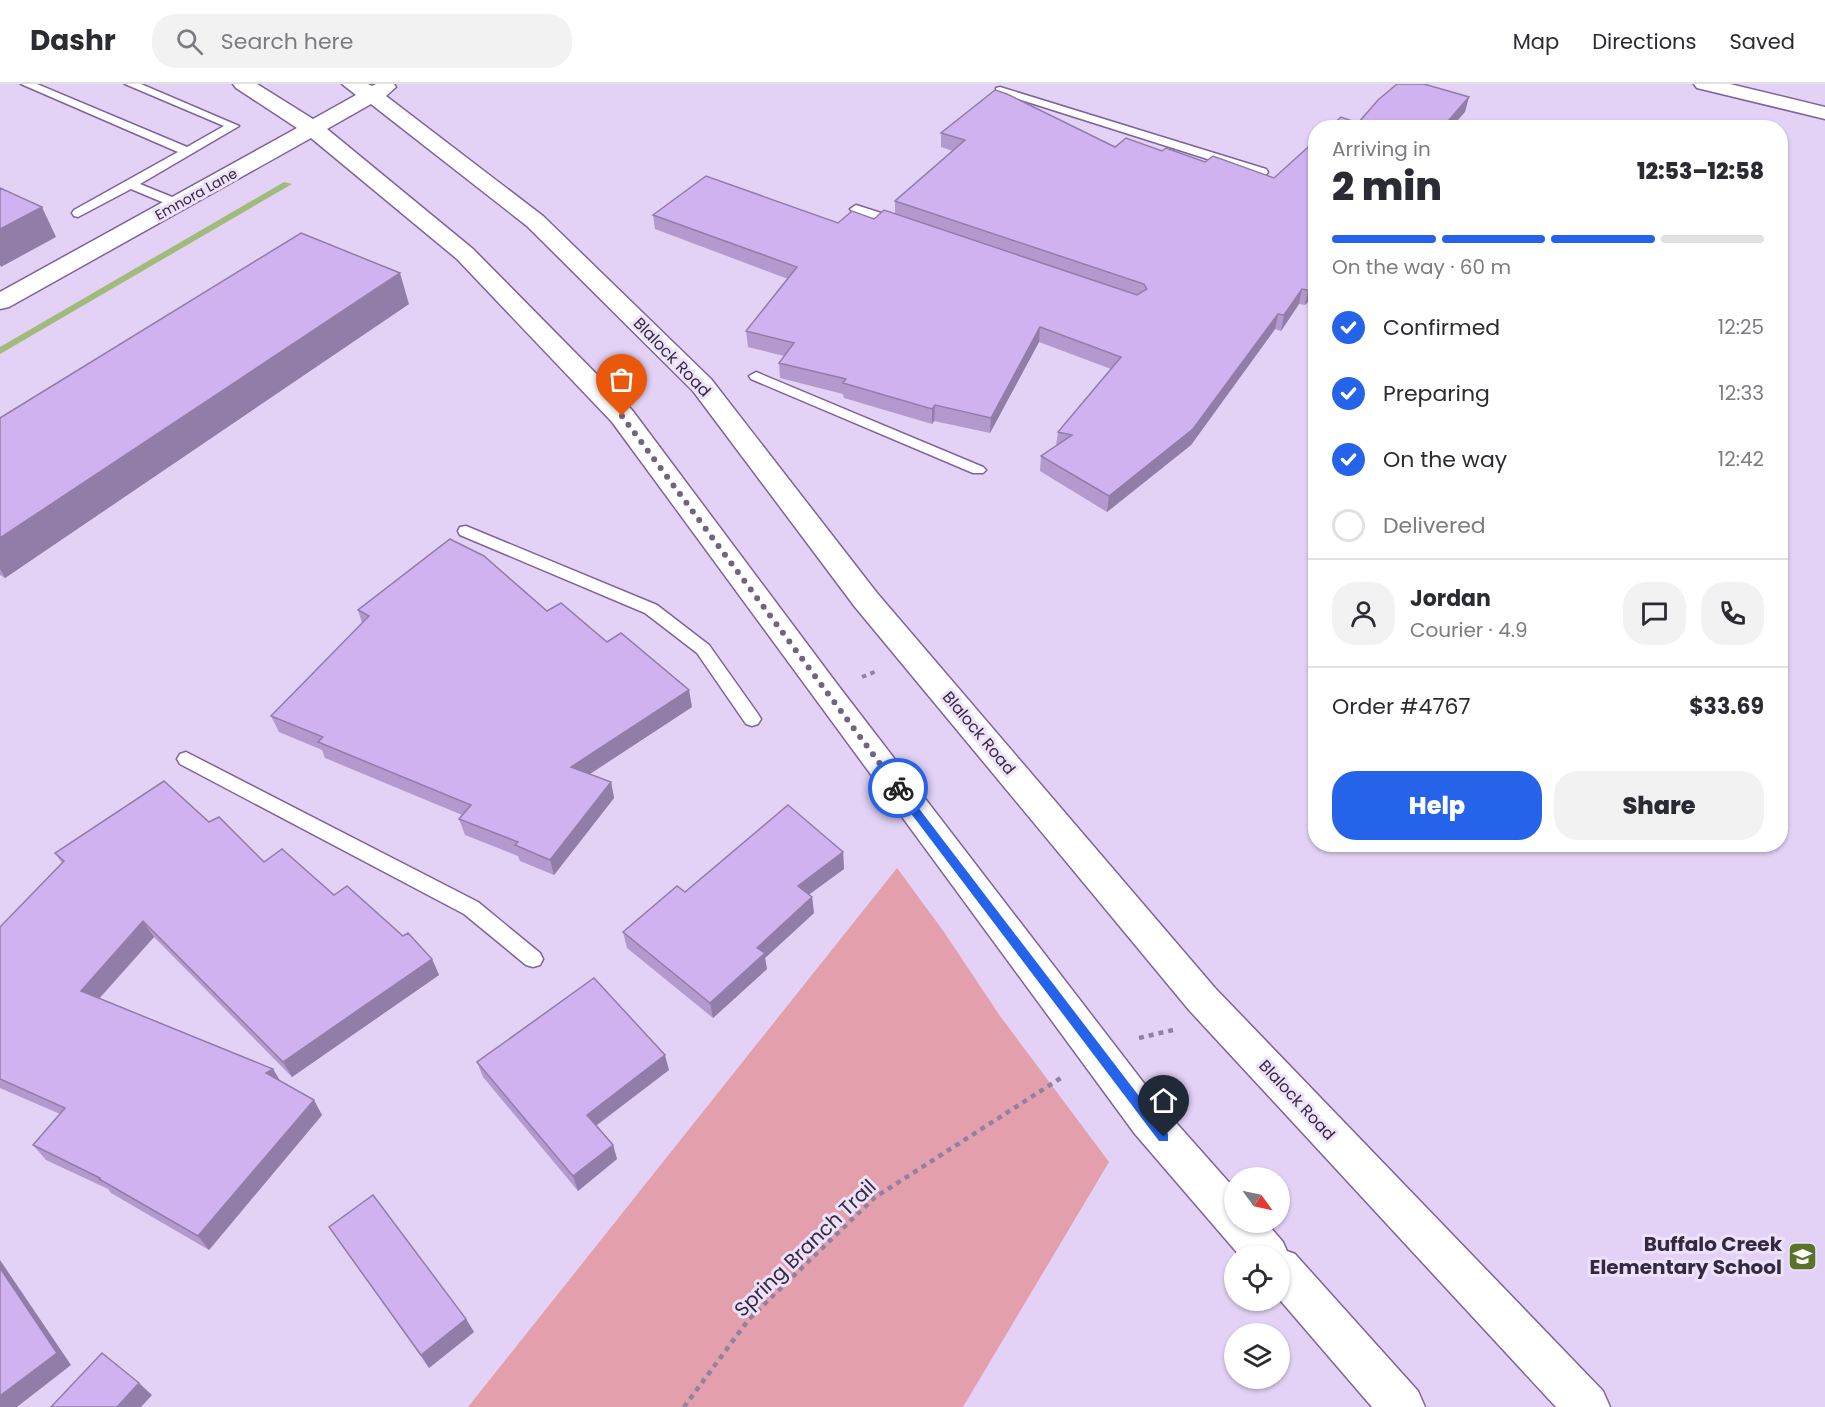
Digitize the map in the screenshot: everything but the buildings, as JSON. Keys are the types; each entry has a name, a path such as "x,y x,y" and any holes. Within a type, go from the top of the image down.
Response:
{"main road":[{"path":"243,84 314,129 465,254 622,416 833,702 1143,1113 1224,1206"},
{"path":"1704,84 1825,113"},
{"name":"Emnora Lane","path":"0,302 314,129 372,88"},
{"name":"Blalock Road","path":"372,88 535,221 702,385 866,600 1202,999 1587,1407"},
{"path":"1248,1233 1259,1245"},
{"path":"1290,1280 1402,1407"}],"lane":[{"path":"27,84 189,152"},
{"path":"78,213 233,126 184,109 157,93 130,86"},
{"path":"1000,90 1262,172"},
{"path":"59,98 72,92"},
{"path":"85,108 98,102"},
{"path":"108,118 120,112"},
{"path":"141,132 154,125"},
{"path":"130,184 178,204"},
{"path":"856,209 912,228"},
{"path":"756,376 978,470"},
{"path":"466,531 651,609 703,649 752,719"},
{"path":"186,759 471,908 533,959"}],"path":[{"path":"859,678 878,671"},
{"path":"1138,1038 1184,1028"},
{"name":"Spring Branch Trail","path":"684,1407 749,1319 874,1198 1062,1078"}],"shaded area":[{"path":"897,868 944,932 1000,1016 1109,1162 963,1407 468,1407"}],"waterway":[{"path":"0,351 287,184"}],"way so far":[{"path":"622,416 898,788"}],"place":[{"name":"Buffalo Creek Elementary School","path":"1803,1256"}],"route":[{"path":"898,788 1149,1121 1164,1137"}]}
